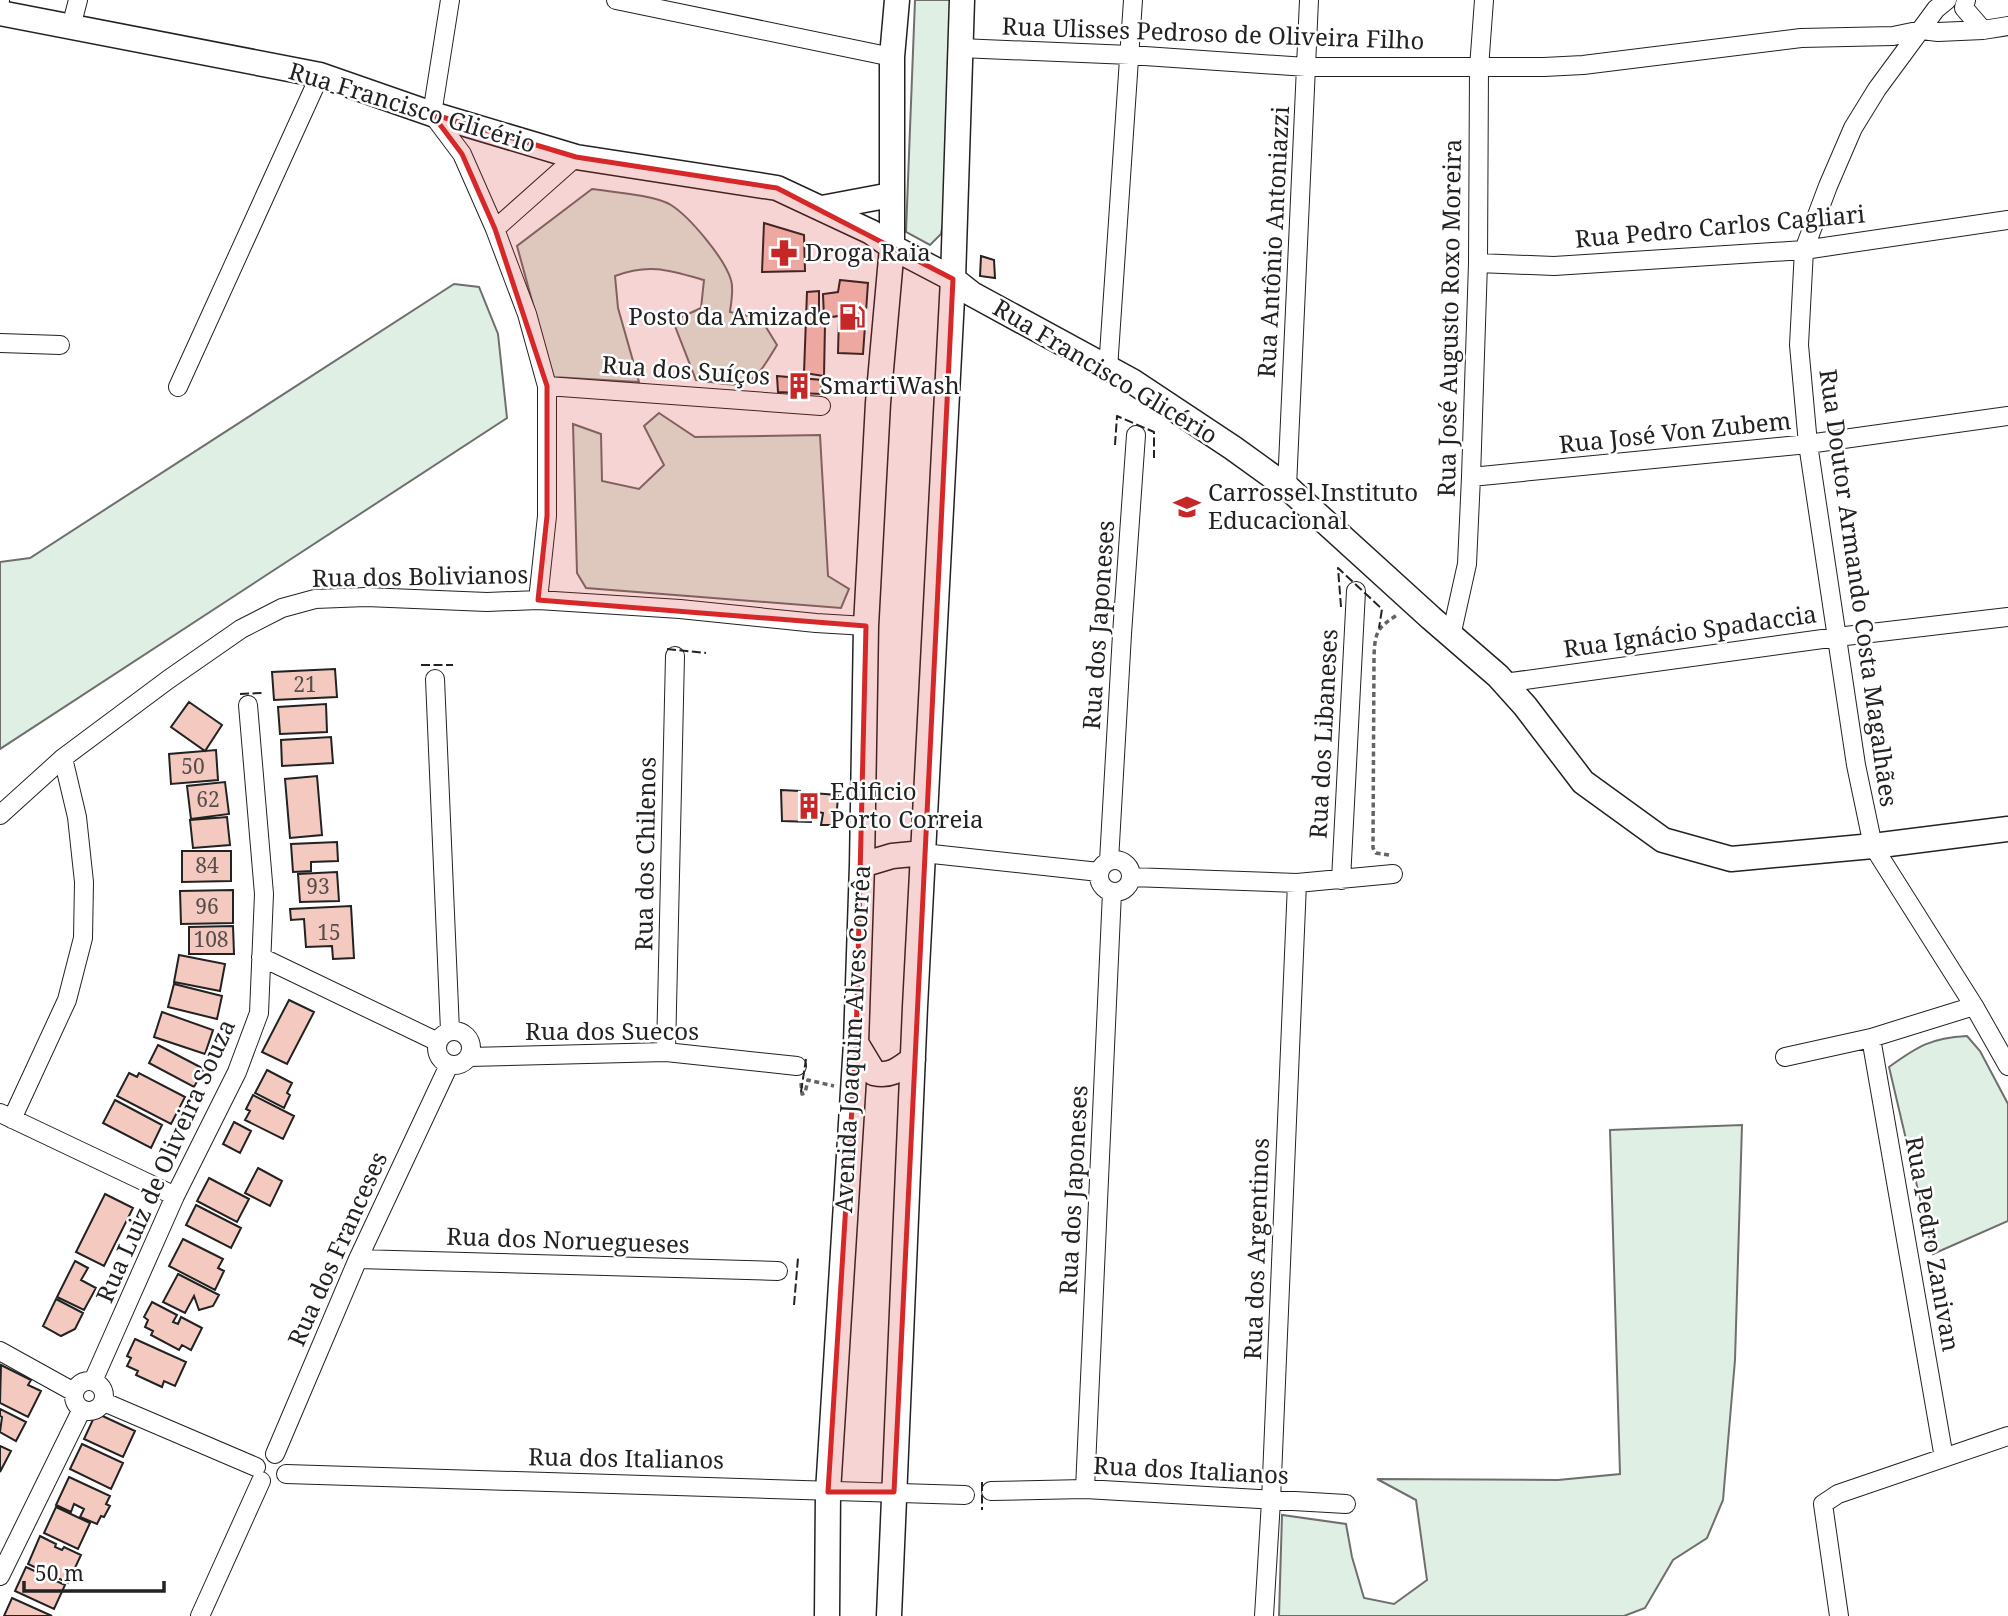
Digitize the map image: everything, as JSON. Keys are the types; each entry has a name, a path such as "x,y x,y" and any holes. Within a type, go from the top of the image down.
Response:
{"main road":[{"name":"Avenida Joaquim Alves Corrêa","path":"827,1616 828,1492 856,1043 866,626 878,403 892,247 892,57 897,0"},
{"path":"889,1616 913,1059 953,279 962,0"},
{"name":"Rua Francisco Glicério","path":"0,13 320,75 432,114 576,157 777,188 871,232 892,247 953,279 972,293 1132,381 1287,487 1504,682 1583,782 1663,840 1731,859 1873,846 2008,829"},
{"path":"822,208 891,195"},
{"path":"862,865 892,856 923,853"},
{"path":"856,1043 874,1073 884,1076 894,1073 913,1059"}],"street":[{"path":"71,27 78,0"},
{"path":"450,0 432,114 463,154 495,229 527,314 547,386 547,516 538,600"},
{"path":"616,0 651,3 892,57"},
{"path":"1108,369 1133,0"},
{"name":"Rua Antônio Antoniazzi","path":"1287,487 1309,0"},
{"name":"Rua José Augusto Roxo Moreira","path":"1451,636 1467,564 1478,263 1479,68 1484,0"},
{"name":"Rua Doutor Armando Costa Magalhães","path":"1873,846 1856,765 1808,444 1799,345 1804,250 1853,128 1877,89 1936,9 1947,0"},
{"path":"1966,0 1964,8 1983,30"},
{"name":"Rua Ulisses Pedroso de Oliveira Filho","path":"960,48 1130,55 1306,67 1479,68 1583,65 1801,38 1893,36 1922,30 1983,30 2008,26"},
{"path":"178,387 320,75"},
{"path":"495,229 576,157"},
{"name":"Rua Pedro Carlos Cagliari","path":"1478,263 1554,266 1804,250 2008,220"},
{"path":"0,343 60,345"},
{"name":"Rua dos Suíços","path":"547,386 821,406"},
{"name":"Rua José Von Zubem","path":"1471,477 1808,444 2008,416"},
{"name":"Rua dos Japoneses","path":"1104,866 1136,435"},
{"name":"Rua dos Libaneses","path":"1341,880 1356,592"},
{"name":"Rua dos Bolivianos","path":"0,815 63,758 230,636 282,608 315,599 366,597 487,602 538,600 680,609 866,626"},
{"name":"Rua Ignácio Spadaccia","path":"1504,682 2008,617"},
{"name":"Rua dos Chilenos","path":"666,1052 675,656"},
{"path":"261,957 444,1037 461,1033 469,1040 469,1057 460,1064 449,1065 440,1058 444,1037 435,679"},
{"name":"Rua Luiz de Oliveira Souza","path":"93,1381 175,1196 237,1072 259,1013 264,894 248,705"},
{"path":"63,758 77,817 83,882 83,938 67,1000 6,1116 175,1196"},
{"path":"1873,846 1974,1006 2008,1066"},
{"path":"923,853 1104,866 1124,863 1128,866 1131,877 1127,887 1117,892 1106,890 1100,882 1104,866"},
{"path":"1131,877 1297,883 1392,874"},
{"name":"Rua dos Argentinos","path":"1264,1616 1297,883"},
{"name":"Rua dos Japoneses","path":"1085,1489 1112,892"},
{"path":"1785,1056 1871,1038 1974,1006"},
{"name":"Rua Pedro Zanivan","path":"1871,1038 1944,1458"},
{"name":"Rua dos Suecos","path":"469,1057 666,1052 797,1066"},
{"name":"Rua dos Franceses","path":"275,1454 358,1259 449,1065"},
{"name":"Rua dos Noruegueses","path":"358,1259 778,1271"},
{"path":"0,1350 74,1392 76,1402 82,1409 93,1411 104,1402"},
{"path":"74,1392 84,1381 93,1381 102,1386 104,1402"},
{"path":"104,1402 259,1474 271,1485 280,1482 286,1474 283,1459 275,1454 265,1455 259,1474 200,1616"},
{"path":"0,1576 82,1409"},
{"path":"1839,1616 1823,1504 1838,1494 2008,1436"},
{"name":"Rua dos Italianos","path":"286,1474 965,1495"},
{"name":"Rua dos Italianos","path":"991,1491 1085,1489 1346,1504"}],"path":[{"path":"1392,874 1392,855 1376,853 1373,848 1375,642 1382,624 1400,613 1431,618"},
{"path":"797,1066 800,1070 802,1094 805,1093 808,1080 853,1091"}],"highlighted area":[{"path":"432,114 576,157 777,188 953,279 894,1492 828,1492 856,1043 866,626 538,600 547,516 547,386 495,229 462,154"}],"green space":[{"path":"915,0 952,0 944,218 941,234 930,245 906,232"},
{"path":"592,189 644,196 671,205 706,239 722,261 731,280 730,312 761,319 777,345 753,379 737,384 696,380 673,321 701,308 704,280 659,269 638,270 615,276 618,308 639,382 553,377 517,246"},
{"path":"454,284 479,287 498,334 507,418 0,749 0,562 30,558"},
{"path":"659,413 695,437 820,435 828,576 849,589 841,608 586,588 577,573 573,424 601,434 602,481 639,489 664,465 644,426"},
{"path":"1967,1036 1980,1051 2008,1104 2008,1221 1933,1254 1889,1067 1925,1044"},
{"path":"1742,1125 1735,1360 1723,1500 1707,1538 1673,1560 1645,1608 1624,1616 1279,1616 1282,1515 1346,1524 1364,1598 1394,1604 1427,1580 1416,1500 1377,1479 1558,1480 1620,1474 1610,1130"}],"building":[{"name":"Droga Raia","path":"764,223 804,235 805,271 762,272"},
{"path":"981,256 994,260 995,278 980,276"},
{"name":"Posto da Amizade","path":"840,280 868,283 863,354 838,353 839,316 824,318 823,294 838,292"},
{"path":"819,291 819,325 825,324 824,376 804,373 807,292"},
{"name":"SmartiWash","path":"777,376 822,380 821,394 778,392"},
{"path":"335,669 337,697 274,700 272,672"},
{"path":"189,702 222,725 205,751 171,727"},
{"path":"326,704 327,732 280,734 278,707"},
{"path":"331,737 333,763 282,766 281,740"},
{"path":"216,750 218,780 171,784 169,754"},
{"path":"317,776 322,835 290,838 285,779"},
{"path":"225,782 229,814 191,819 187,786"},
{"name":"Edificio Porto Correia","path":"781,790 800,791 800,799 810,801 812,793 838,795 836,825 821,825 823,813 813,811 811,822 782,821"},
{"path":"227,817 230,845 193,848 190,820"},
{"path":"337,842 338,861 311,862 311,871 293,872 291,844"},
{"path":"182,851 231,851 231,881 182,882"},
{"path":"337,872 339,901 300,902 298,874"},
{"path":"233,890 233,923 181,924 180,891"},
{"path":"351,906 354,958 333,959 332,946 306,947 304,919 291,920 290,909"},
{"path":"233,926 234,954 189,954 189,927"},
{"path":"179,955 225,964 220,991 174,982"},
{"path":"174,984 222,996 217,1019 168,1007"},
{"path":"289,1000 314,1012 287,1064 262,1052"},
{"path":"162,1012 213,1030 205,1054 154,1037"},
{"path":"158,1045 204,1069 194,1087 149,1063"},
{"path":"267,1070 292,1083 284,1108 255,1093"},
{"path":"129,1073 137,1077 139,1073 185,1097 171,1124 117,1096"},
{"path":"253,1095 294,1116 283,1139 245,1120 250,1111 246,1109"},
{"path":"115,1100 162,1125 151,1148 103,1123"},
{"path":"234,1122 251,1131 240,1153 223,1144"},
{"path":"258,1168 282,1181 270,1206 245,1193"},
{"path":"209,1178 249,1199 237,1222 197,1201"},
{"path":"105,1194 133,1208 104,1266 76,1252"},
{"path":"196,1205 241,1228 231,1248 186,1225"},
{"path":"183,1239 223,1259 218,1268 224,1271 215,1290 169,1266"},
{"path":"75,1261 88,1268 81,1280 96,1288 84,1310 57,1297"},
{"path":"178,1274 219,1295 213,1306 199,1310 194,1296 185,1313 163,1302"},
{"path":"56,1299 83,1313 75,1329 61,1336 43,1326"},
{"path":"152,1302 177,1315 173,1322 178,1324 181,1317 202,1328 191,1350 182,1345 179,1350 151,1335 153,1331 145,1327 148,1320 144,1317"},
{"path":"135,1339 186,1362 175,1386 164,1381 162,1387 136,1375 138,1371 127,1366 131,1358 127,1356"},
{"path":"1,1365 31,1380 28,1385 41,1391 28,1417 0,1403"},
{"path":"0,1409 26,1422 16,1441 0,1432"},
{"path":"96,1413 135,1431 123,1457 84,1439"},
{"path":"82,1444 123,1463 111,1489 70,1469"},
{"path":"0,1446 11,1451 0,1472"},
{"path":"69,1477 110,1496 106,1504 110,1506 97,1524 80,1517 84,1509 74,1504 71,1512 56,1505"},
{"path":"56,1507 90,1523 78,1549 44,1533"},
{"path":"40,1536 56,1544 55,1547 62,1550 64,1547 81,1555 68,1583 28,1564"},
{"path":"26,1567 65,1585 54,1609 15,1591"},
{"path":"12,1598 52,1616 4,1616"}],"fence":[{"path":"1115,445 1117,416 1154,432 1154,458"},
{"path":"1341,607 1338,568 1382,609 1379,628"},
{"path":"667,649 706,653"},
{"path":"421,665 453,665"},
{"path":"240,694 262,693"},
{"path":"801,1092 806,1059"},
{"path":"794,1305 798,1258"},
{"path":"982,1482 982,1510"}],"place":[{"name":"Droga Raia","path":"784,253"},
{"name":"Posto da Amizade","path":"852,317"},
{"name":"SmartiWash","path":"799,386"},
{"name":"Carrossel Instituto Educacional","path":"1187,507"},
{"name":"Edificio Porto Correia","path":"809,806"}]}
